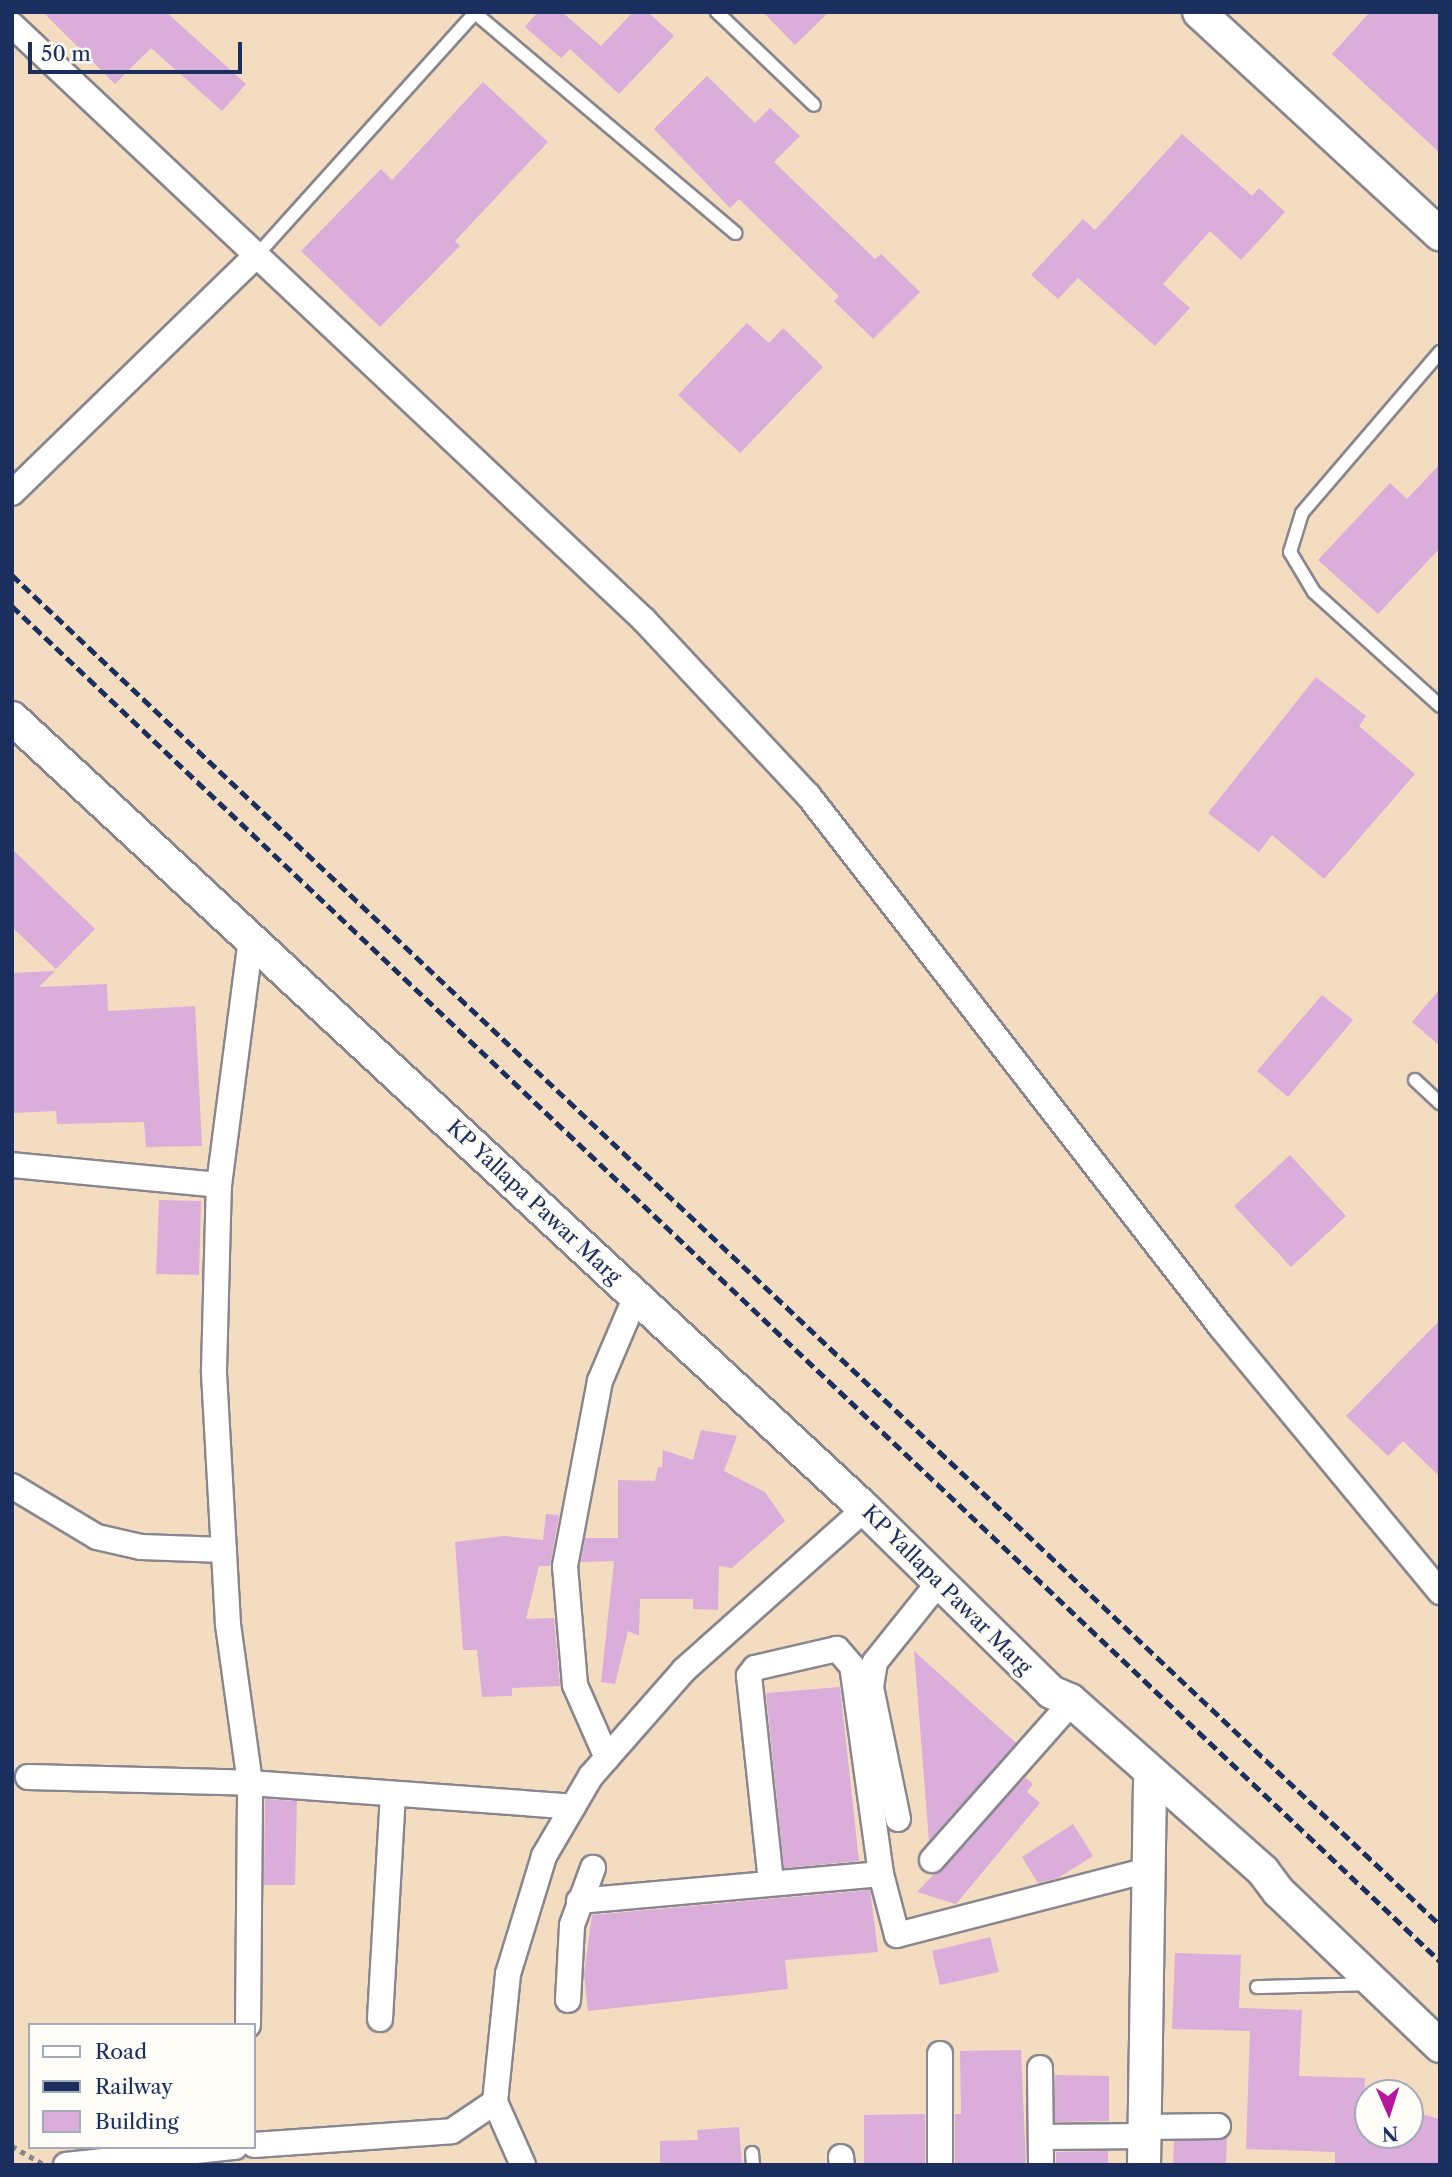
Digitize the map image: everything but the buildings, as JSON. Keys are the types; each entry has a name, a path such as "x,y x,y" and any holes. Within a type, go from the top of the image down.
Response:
{"street":[{"path":"1199,12 1440,234"},
{"path":"12,25 644,620 808,795 1221,1327 1439,1589"},
{"path":"12,493 257,255"},
{"name":"KP Yallapa Pawar Marg","path":"12,718 865,1509 1056,1703 1070,1700 1150,1784 1263,1871 1279,1892 1440,2046"},
{"path":"248,2023 250,1783 228,1624 214,1370 219,1185 251,940"},
{"path":"12,1165 219,1185"},
{"path":"607,1758 575,1685 565,1566 600,1381 636,1296"},
{"path":"12,1486 97,1537 141,1547 224,1550"},
{"path":"523,2165 495,2102 508,1974 544,1856 573,1807 607,1758 684,1670 865,1509"},
{"path":"898,1819 871,1686 875,1662 939,1582"},
{"path":"771,1883 749,1676 755,1668 836,1649 852,1666 881,1874 897,1935 1148,1870"},
{"path":"932,1860 1056,1703"},
{"path":"28,1777 250,1783 573,1807"},
{"path":"1144,2142 1150,1784"},
{"path":"380,2019 393,1794"},
{"path":"568,2000 567,1962 579,1901 593,1868"},
{"path":"579,1901 881,1874"},
{"path":"940,2054 940,2165"},
{"path":"1040,2068 1041,2165"},
{"path":"256,2145 452,2131 495,2102"},
{"path":"1041,2137 1144,2142 1218,2126"},
{"path":"66,2165 215,2149"}],"lane":[{"path":"717,12 814,105"},
{"path":"257,255 476,13 735,233"},
{"path":"1440,352 1301,513 1290,552 1314,592 1440,706"},
{"path":"1415,1080 1440,1103"},
{"path":"1257,1987 1373,1984"}],"path":[{"path":"12,2146 43,2165"}],"railway":[{"path":"12,575 1440,1925"},
{"path":"12,606 1440,1961"}]}
